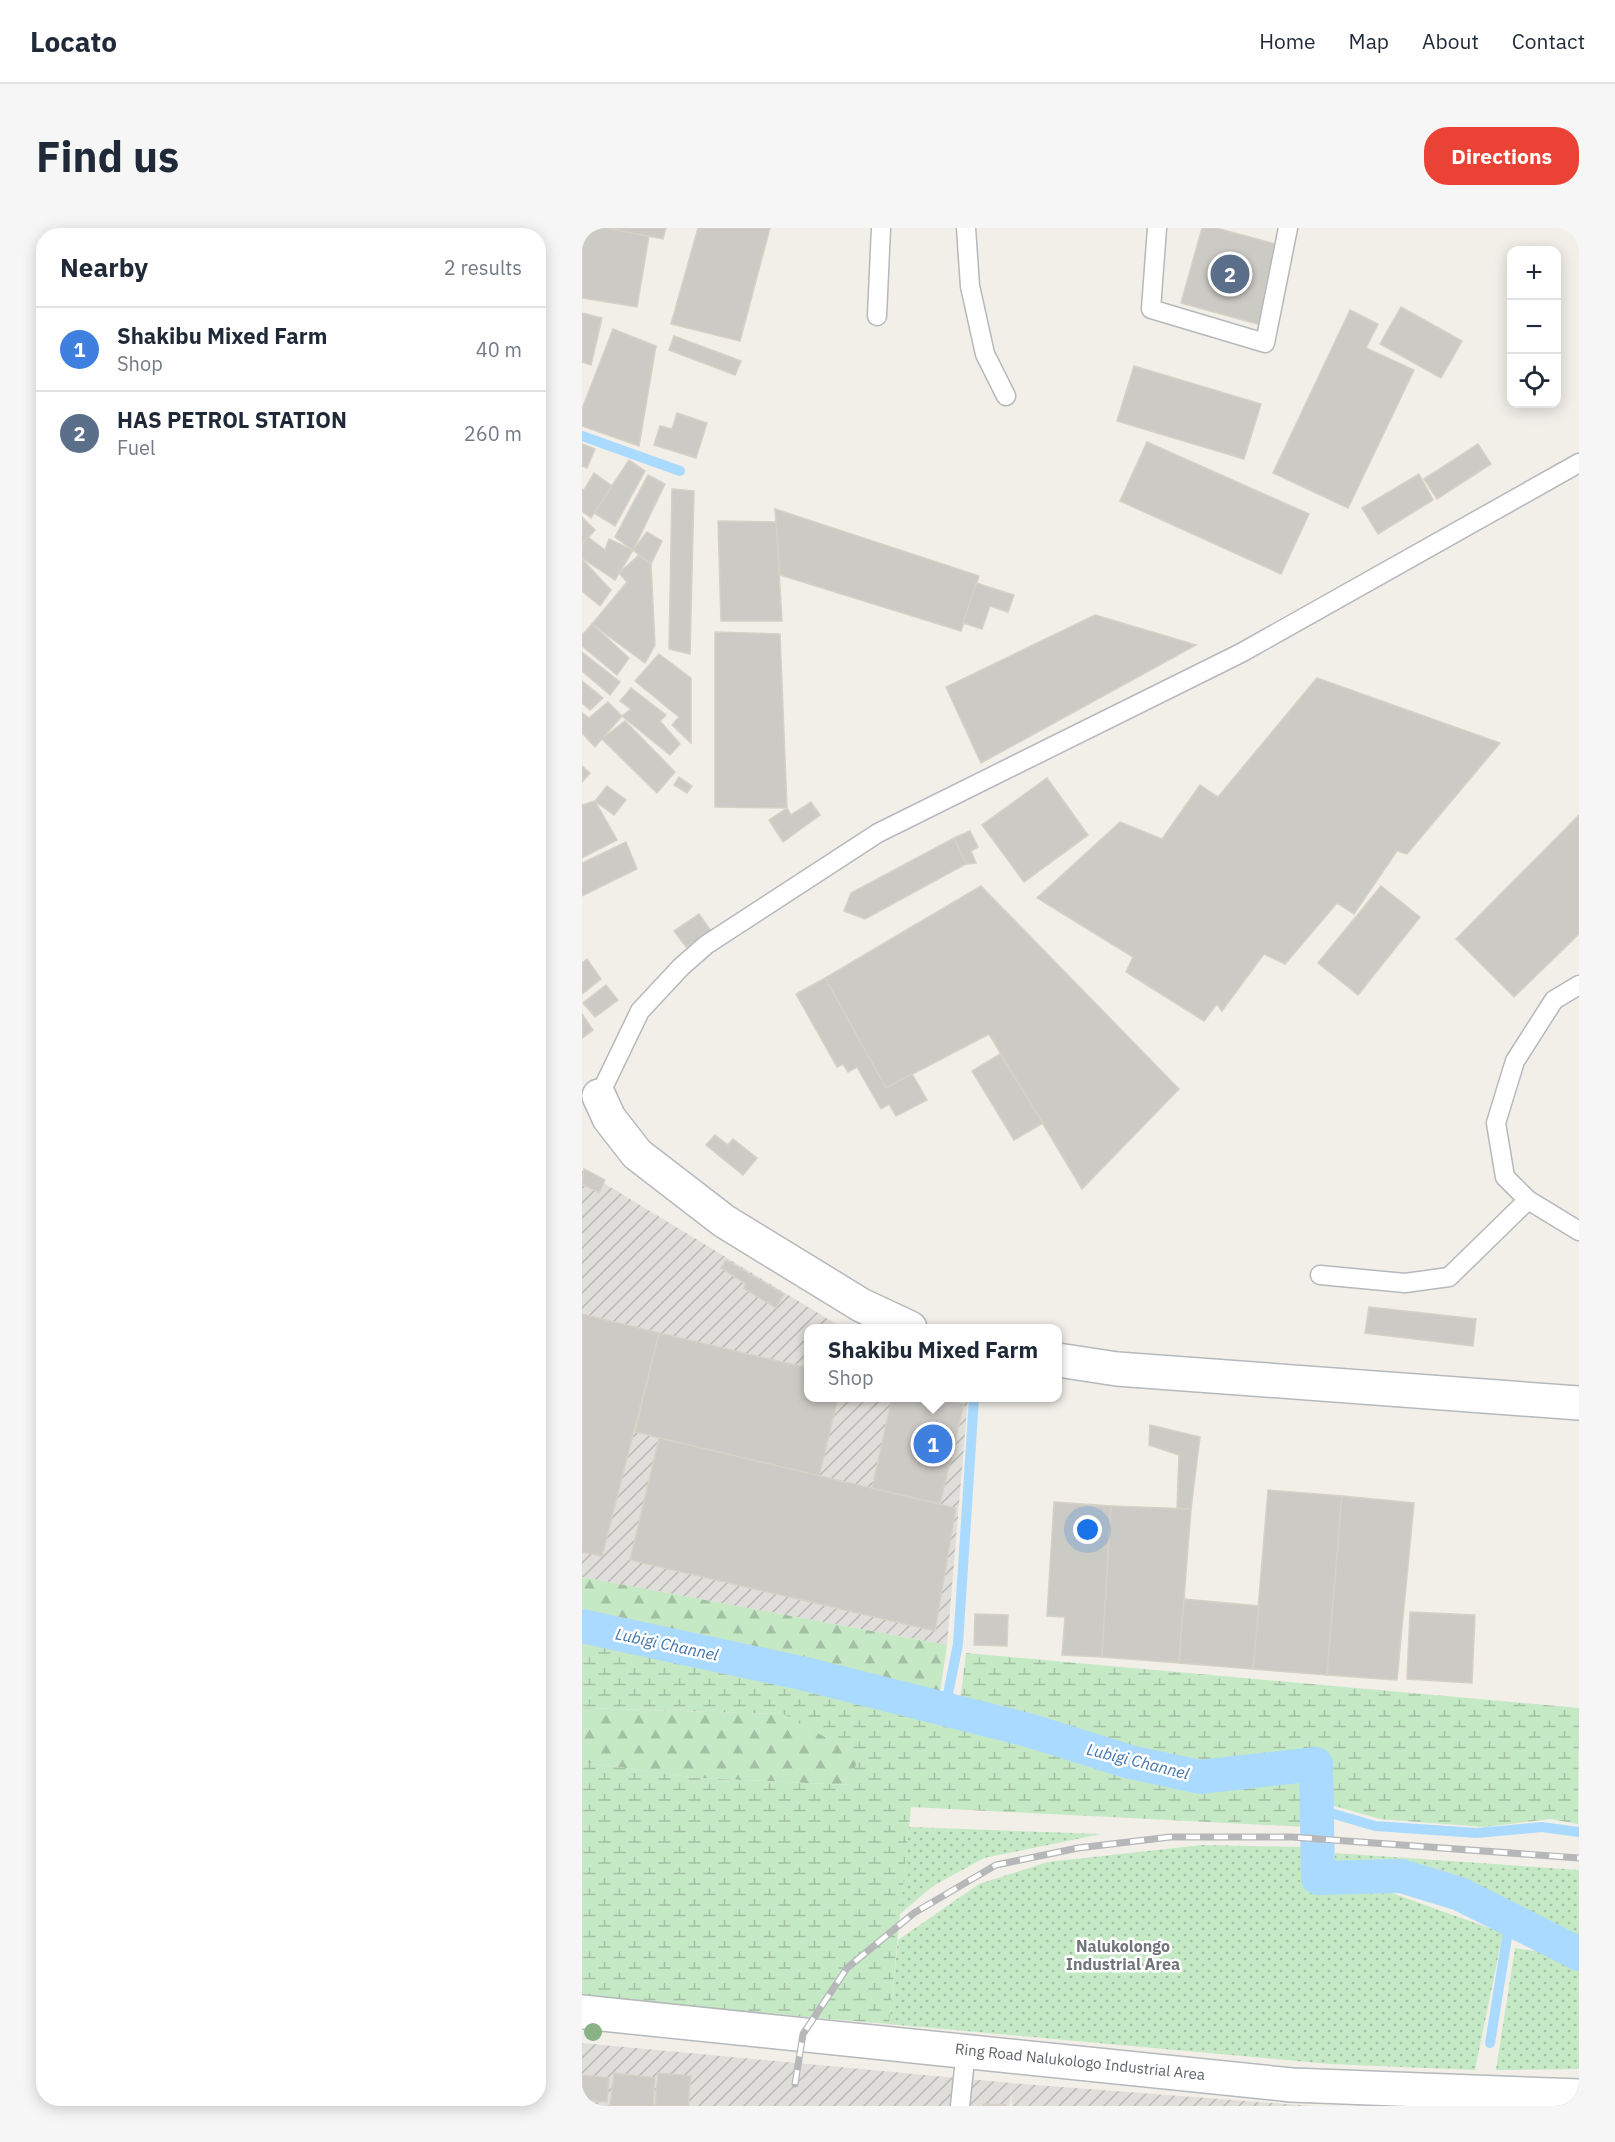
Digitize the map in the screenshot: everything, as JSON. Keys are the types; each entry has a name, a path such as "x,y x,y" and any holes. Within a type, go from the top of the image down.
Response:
{"street":[{"path":"599,1096 609,1119 637,1154 724,1221 861,1305 900,1324"},
{"path":"1062,1361 1117,1369 1579,1403"},
{"name":"Ring Road Nalukologo Industrial Area","path":"582,2012 1292,2085 1354,2097 1579,2096"}],"lane":[{"path":"876,316 881,228"},
{"path":"966,228 970,286 985,354 1006,396"},
{"path":"1157,228 1151,309 1264,343 1288,228"},
{"path":"599,1096 640,1011 681,967 706,945 878,833 1241,653 1579,463"},
{"path":"1579,985 1554,1000 1515,1061 1496,1123 1505,1178 1528,1200 1579,1231"},
{"path":"1320,1275 1405,1282 1449,1277 1528,1200"},
{"path":"960,2106 966,2050"}],"shaded area":[{"path":"582,1170 836,1324 804,1324 804,1402 968,1402 947,1645 582,1577"},
{"path":"582,2043 1011,2083 1312,2106 1012,2106 1011,2092 1010,2106 582,2106"}],"green space":[{"path":"582,1577 947,1645 939,1698 582,1614"},
{"path":"582,1635 921,1710 1191,1783 1306,1772 1308,1827 911,1807 889,2024 582,1998 582,1762 697,1778 851,1785 858,1755 783,1714 582,1708"},
{"path":"966,1653 1579,1708 1578,1824 1550,1819 1484,1827 1380,1819 1324,1803 1320,1756 1198,1767 1135,1754 960,1702"},
{"path":"582,1708 783,1714 859,1755 851,1785 697,1778 582,1762"},
{"path":"909,1827 1101,1834 984,1858 933,1886 900,1914"},
{"path":"1202,1845 1303,1847 1305,1885 1386,1891 1503,1933 1475,2070 1330,2064 889,2024 898,1940 979,1884 1048,1862"},
{"path":"1335,1853 1579,1870 1579,1940 1420,1872 1366,1866 1333,1869"},
{"path":"1515,1948 1555,1954 1579,1964 1579,2069 1496,2070"}],"building":[{"path":"582,228 606,228 649,236 637,307 582,298"},
{"path":"606,228 666,228 663,239"},
{"path":"698,228 770,228 740,341 671,324"},
{"path":"1202,228 1216,228 1283,246 1261,325 1181,303"},
{"path":"1401,307 1462,341 1441,378 1380,344"},
{"path":"1350,310 1378,324 1366,348 1414,370 1348,508 1273,473"},
{"path":"582,313 602,318 591,365 582,362"},
{"path":"613,329 656,346 639,446 582,426 582,409"},
{"path":"674,336 741,361 735,375 669,350"},
{"path":"1134,366 1261,404 1244,459 1117,421"},
{"path":"677,413 707,423 696,458 654,445 660,426 672,429"},
{"path":"1147,442 1309,514 1281,574 1120,501"},
{"path":"582,444 595,449 587,468 582,466"},
{"path":"1478,444 1491,464 1437,499 1424,479"},
{"path":"629,460 645,471 615,526 594,513"},
{"path":"594,473 612,486 591,518 582,511 582,489 584,490"},
{"path":"1419,474 1433,500 1378,534 1362,508"},
{"path":"648,475 665,484 633,550 615,537"},
{"path":"672,489 694,491 690,654 669,649"},
{"path":"775,509 979,576 961,631 780,575"},
{"path":"582,517 595,530 582,544"},
{"path":"718,521 776,522 782,621 721,621"},
{"path":"647,532 662,541 651,564 633,550"},
{"path":"588,537 605,550 609,539 633,550 615,580 582,558 582,544"},
{"path":"639,555 651,564 655,645 645,663 592,624 627,582 619,573"},
{"path":"582,559 611,590 600,606 582,591"},
{"path":"976,583 1014,595 1008,612 990,606 982,629 963,623"},
{"path":"1095,615 1196,645 981,763 946,687"},
{"path":"592,624 629,658 617,675 582,646 582,635"},
{"path":"715,632 780,634 787,808 715,807"},
{"path":"582,652 620,682 610,695 582,671"},
{"path":"659,654 691,678 691,743 672,725 679,717 635,681"},
{"path":"1317,678 1500,743 1407,854 1397,851 1354,914 1337,903 1285,964 1264,954 1222,1011 1217,1004 1204,1021 1126,972 1133,957 1037,898 1120,822 1162,839 1200,785 1218,797"},
{"path":"582,681 603,698 590,710 582,703"},
{"path":"631,688 666,715 660,721 680,744 670,755 622,716 631,709 620,701"},
{"path":"608,702 622,716 595,747 582,733 582,713 589,718"},
{"path":"625,721 675,772 657,793 602,739"},
{"path":"582,766 590,773 582,782"},
{"path":"679,777 692,786 687,793 674,785"},
{"path":"1047,778 1088,835 1024,882 982,825"},
{"path":"607,786 626,800 614,815 595,801"},
{"path":"595,801 617,840 582,858 582,805"},
{"path":"811,802 820,815 783,842 769,820 787,808 791,815"},
{"path":"1579,815 1579,934 1514,997 1456,939"},
{"path":"970,831 978,847 971,851 976,863 966,864 954,838"},
{"path":"954,838 966,864 865,919 844,911 851,893"},
{"path":"626,842 637,869 582,896 582,863"},
{"path":"981,886 1179,1089 1082,1189 989,1034 886,1088 825,978"},
{"path":"1381,886 1420,917 1358,995 1318,963"},
{"path":"699,914 711,931 686,947 674,931"},
{"path":"587,959 601,979 582,994 582,963"},
{"path":"825,978 886,1088 912,1074 927,1100 896,1116 889,1104 881,1109 857,1067 848,1072 843,1064 837,1067 796,994"},
{"path":"606,985 618,1000 595,1017 583,1003"},
{"path":"582,1014 593,1030 582,1038"},
{"path":"1000,1054 1043,1123 1014,1140 972,1071"},
{"path":"715,1135 728,1145 733,1139 757,1158 743,1175 706,1145"},
{"path":"584,1169 605,1180 599,1193 582,1184"},
{"path":"726,1260 784,1294 776,1308 743,1288 746,1284 721,1268"},
{"path":"1369,1307 1476,1319 1473,1346 1365,1333"},
{"path":"582,1314 659,1333 602,1556 582,1552"},
{"path":"659,1333 804,1367 804,1402 837,1402 819,1476 635,1432"},
{"path":"891,1402 964,1404 940,1504 872,1488"},
{"path":"1150,1425 1200,1437 1191,1509 1177,1508 1179,1455 1149,1445"},
{"path":"659,1438 956,1508 935,1631 630,1560"},
{"path":"1268,1490 1342,1496 1327,1675 1253,1669"},
{"path":"1342,1496 1414,1503 1397,1680 1327,1675"},
{"path":"1054,1502 1111,1506 1102,1657 1062,1655 1065,1617 1047,1616"},
{"path":"1111,1506 1191,1509 1179,1663 1102,1657"},
{"path":"1184,1599 1259,1606 1253,1669 1179,1663"},
{"path":"1410,1612 1475,1615 1472,1683 1407,1679"},
{"path":"975,1614 1008,1615 1007,1646 974,1645"},
{"path":"614,2073 655,2078 653,2106 610,2106"},
{"path":"658,2073 691,2076 688,2106 655,2106"},
{"path":"582,2075 609,2078 607,2102 582,2100"},
{"path":"983,2104 1006,2105 1006,2106 983,2106"}],"waterway":[{"path":"582,436 680,471"},
{"path":"945,1709 958,1644 974,1402"},
{"name":"Lubigi Channel","path":"582,1626 801,1673 1028,1730 1130,1762 1200,1777 1316,1764 1318,1878 1401,1876 1460,1894 1579,1954"},
{"path":"1317,1809 1375,1826 1477,1833 1542,1827 1579,1832"},
{"path":"1490,2043 1510,1919"}],"railway":[{"path":"795,2084 803,2034 847,1968 914,1913 996,1865 1078,1848 1170,1837 1292,1837 1579,1858"}],"place":[{"name":"HAS PETROL STATION","path":"1230,274"},
{"name":"Shakibu Mixed Farm","path":"933,1444"}],"district":[{"name":"Nalukolongo Industrial Area","path":"1123,1955"}]}
